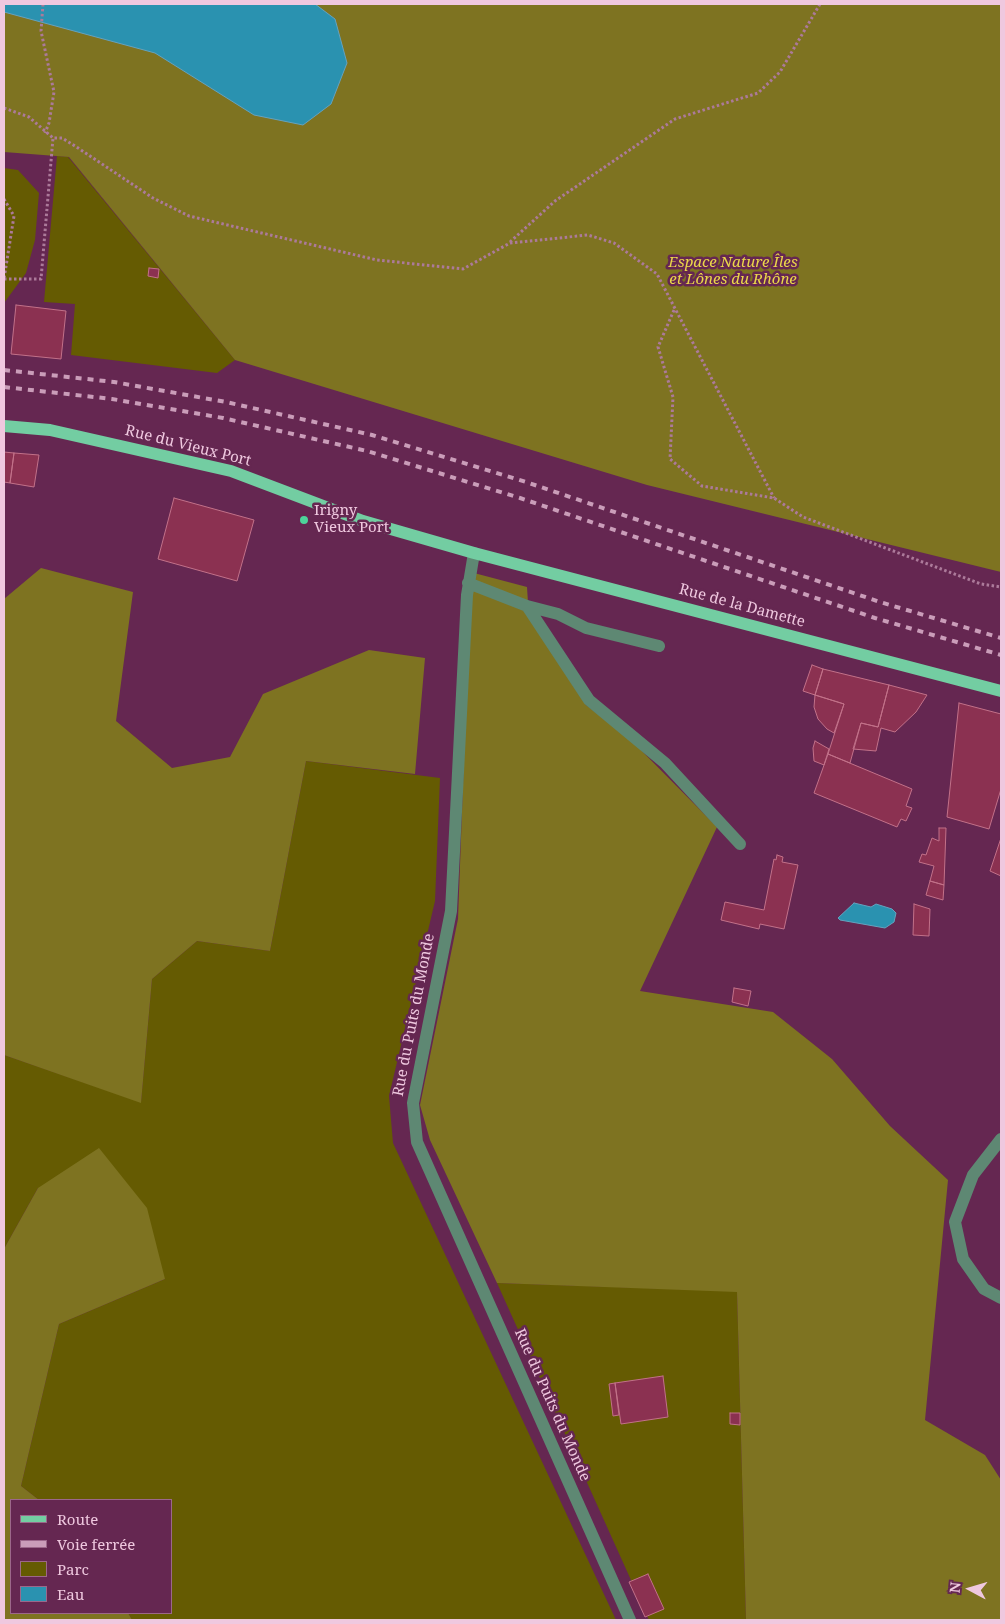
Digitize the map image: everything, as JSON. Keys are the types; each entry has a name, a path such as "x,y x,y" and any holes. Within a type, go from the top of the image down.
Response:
{"main road":[{"name":"Rue du Vieux Port","path":"4,426 50,430 231,471 362,521 474,553"},
{"name":"Rue de la Damette","path":"474,553 1001,691"}],"street":[{"name":"Rue du Puits du Monde","path":"474,553 468,584 451,911 413,1103 417,1142 630,1620"},
{"path":"468,584 528,606 558,614 586,628 658,646"},
{"path":"528,606 589,700 665,762 740,844"},
{"path":"1001,1139 973,1175 955,1222 963,1259 984,1289 1001,1298"}],"path":[{"path":"44,4 41,31 54,92 45,133"},
{"path":"4,108 29,117 45,133 54,138 62,138 153,198 189,216 368,258 462,269 510,243 555,201 675,119 758,93 780,72 820,4"},
{"path":"4,199 14,216 4,279 41,279 54,138"},
{"path":"510,243 588,235 614,243 657,274 674,310 774,498"},
{"path":"674,310 658,347 673,397 670,459 702,486 774,498 803,517 981,584 1001,587"}],"green space":[{"name":"Espace Nature Îles et Lônes du Rhône","path":"4,4 1001,4 1001,572 647,485 235,360 69,157 4,152"},
{"path":"57,156 68,157 235,360 217,373 71,355 75,304 44,302"},
{"path":"4,168 18,170 39,193 35,240 26,273 4,303"},
{"path":"41,568 133,592 116,721 172,768 230,757 263,694 369,650 425,658 415,774 306,761 270,951 197,941 152,979 141,1103 4,1055 4,599"},
{"path":"474,573 527,587 529,618 586,705 628,737 717,827 640,991 773,1012 832,1059 890,1126 948,1180 925,1420 985,1455 1001,1480 1001,1620 746,1620 737,1292 497,1283 430,1140 420,1105 458,919 470,596"},
{"path":"306,761 440,778 435,901 389,1096 393,1143 616,1620 132,1620 129,1614 172,1614 172,1499 38,1499 21,1486 59,1324 165,1279 38,1188 4,1249 4,1055 141,1102 152,979 197,941 270,951"},
{"path":"99,1148 147,1208 165,1279 59,1324 21,1486 38,1499 10,1499 10,1614 129,1614 132,1620 4,1620 4,1249 38,1188"},
{"path":"497,1283 737,1291 746,1620 649,1620"}],"water":[{"path":"4,4 315,4 335,19 347,63 331,104 303,125 254,115 155,53 4,12"},
{"path":"854,903 871,907 876,904 892,909 896,913 894,922 885,928 840,920 838,918"}],"building":[{"path":"149,268 159,269 158,278 148,276"},
{"path":"16,305 66,311 61,359 11,354"},
{"path":"4,452 14,453 10,483 4,482"},
{"path":"14,453 39,455 34,487 10,483"},
{"path":"174,498 254,520 237,581 158,559"},
{"path":"812,665 823,669 815,695 803,691"},
{"path":"823,669 889,685 878,727 861,723 850,763 828,754 844,704 815,695"},
{"path":"889,685 927,695 916,712 895,732 881,728 876,751 853,749 861,723 878,727"},
{"path":"815,695 844,704 834,733 827,729 818,719 814,707"},
{"path":"959,703 1001,714 1001,789 989,829 947,817"},
{"path":"815,741 829,749 824,765 814,761 813,748"},
{"path":"828,754 912,789 906,806 912,808 906,821 901,819 897,827 814,793"},
{"path":"939,828 946,828 944,885 930,881 934,866 919,862 922,854 926,855 932,838 939,841"},
{"path":"1001,842 1001,876 990,871"},
{"path":"777,855 783,857 782,862 798,865 784,929 760,924 759,929 721,920 725,902 764,910 774,859 776,860"},
{"path":"930,881 944,885 943,900 926,895"},
{"path":"914,904 930,909 929,936 913,935"},
{"path":"734,988 751,991 748,1006 732,1002"},
{"path":"663,1376 668,1417 621,1424 615,1383"},
{"path":"615,1383 619,1415 613,1416 609,1384"},
{"path":"730,1413 740,1413 740,1425 730,1424"},
{"path":"648,1574 664,1609 645,1617 629,1582"}],"railway":[{"path":"4,370 114,382 226,402 372,435 526,482 880,602 1001,638"},
{"path":"4,387 112,399 223,418 367,451 520,498 875,618 1001,655"}],"place":[{"name":"Irigny Vieux Port","path":"304,520"}]}
